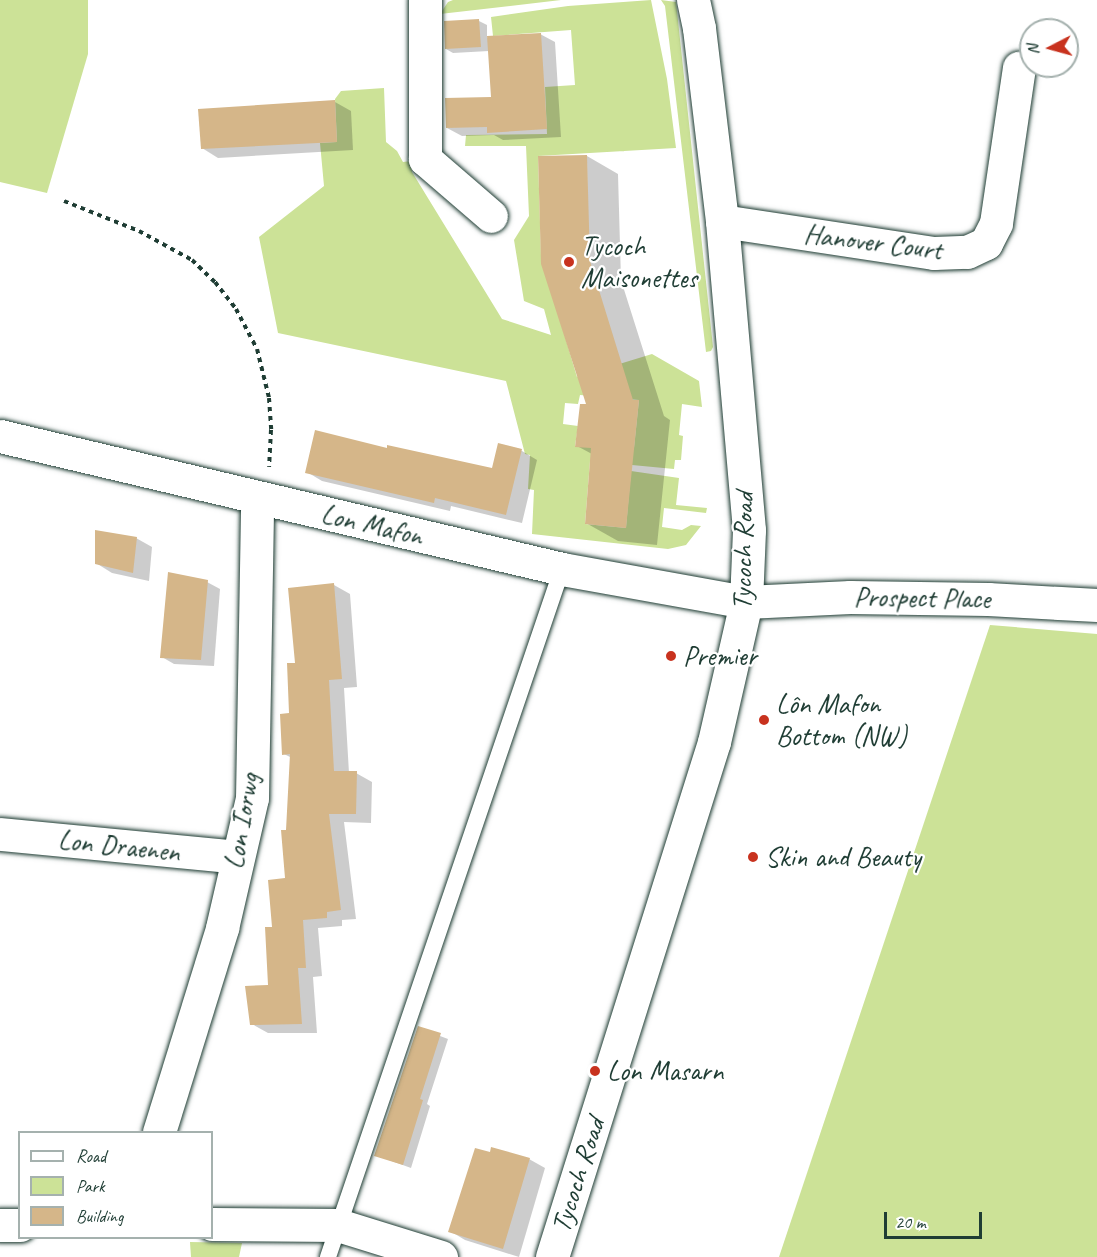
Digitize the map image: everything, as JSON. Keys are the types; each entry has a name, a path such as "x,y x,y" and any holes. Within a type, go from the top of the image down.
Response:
{"street":[{"path":"425,0 425,159 491,216"},
{"name":"Tycoch Road","path":"552,1257 714,742 746,602 749,530 722,221 699,28 693,0"},
{"name":"Hanover Court","path":"722,221 934,253 967,252 986,243 996,223 1019,68"},
{"name":"Lon Mafon","path":"0,436 257,499 562,569 746,602"},
{"name":"Lon Iorwg","path":"159,1131 222,928 252,798 257,499"},
{"name":"Prospect Place","path":"746,602 850,597 988,599 1097,605"},
{"name":"Lon Draenen","path":"0,834 237,857"},
{"path":"213,1224 338,1225 441,1257"},
{"path":"0,1225 18,1225"}],"lane":[{"path":"328,1257 562,569"}],"path":[{"path":"64,201 139,231 192,260 215,282 236,309 257,350 269,398 271,430 269,474 257,499"}],"green space":[{"path":"0,0 88,0 88,54 47,193 0,182"},
{"path":"453,0 561,0 440,14 448,2"},
{"path":"651,0 667,79 676,148 538,156 541,256 577,377 652,354 699,381 702,407 682,404 679,435 683,436 681,460 675,460 674,469 590,461 585,524 626,528 631,471 679,478 676,505 707,508 706,513 664,508 662,527 682,530 691,525 701,526 686,545 668,549 532,534 534,490 528,489 530,455 525,454 506,381 278,333 259,237 324,186 320,143 337,142 335,99 341,91 384,88 386,142 397,151 403,162 411,161 412,172 502,319 551,335 544,309 524,301 514,240 529,216 526,146 465,146 466,135 547,134 545,87 575,85 571,30 493,36 491,17 568,6","holes":["580,395 639,400 634,448 575,446 578,426 563,424 565,403 578,404"]},
{"path":"661,0 676,2 713,347 711,351 706,352 665,6"},
{"path":"990,625 1097,634 1097,1257 779,1257"},
{"path":"190,1242 242,1243 239,1257 191,1257"}],"building":[{"path":"479,19 481,47 445,49 444,21"},
{"path":"541,33 547,129 487,133 487,127 446,128 445,98 491,97 487,36"},
{"path":"335,100 337,142 201,149 198,109"},
{"path":"587,155 590,261 633,400 639,400 626,528 585,524 591,448 575,447 580,404 586,404 541,264 538,156"},
{"path":"315,430 387,448 387,445 492,468 498,443 522,449 506,515 435,498 434,503 305,473"},
{"path":"95,530 137,537 133,573 95,564"},
{"path":"168,572 208,580 201,660 160,658"},
{"path":"334,583 342,679 329,680 334,771 357,771 356,814 329,814 341,910 327,912 327,918 303,920 306,968 298,968 302,1024 250,1025 245,986 268,985 265,927 272,927 268,880 285,878 281,830 286,830 290,754 282,755 280,714 289,713 287,663 295,663 288,588"},
{"path":"418,1026 441,1033 420,1099 423,1100 403,1165 374,1156"},
{"path":"491,1147 530,1158 503,1249 448,1232 475,1148 490,1152"}],"place":[{"name":"Tycoch Maisonettes","path":"569,262"},
{"name":"Premier","path":"671,656"},
{"name":"Lôn Mafon Bottom (NW)","path":"764,720"},
{"name":"Skin and Beauty","path":"753,857"},
{"name":"Lon Masarn","path":"595,1071"}]}
